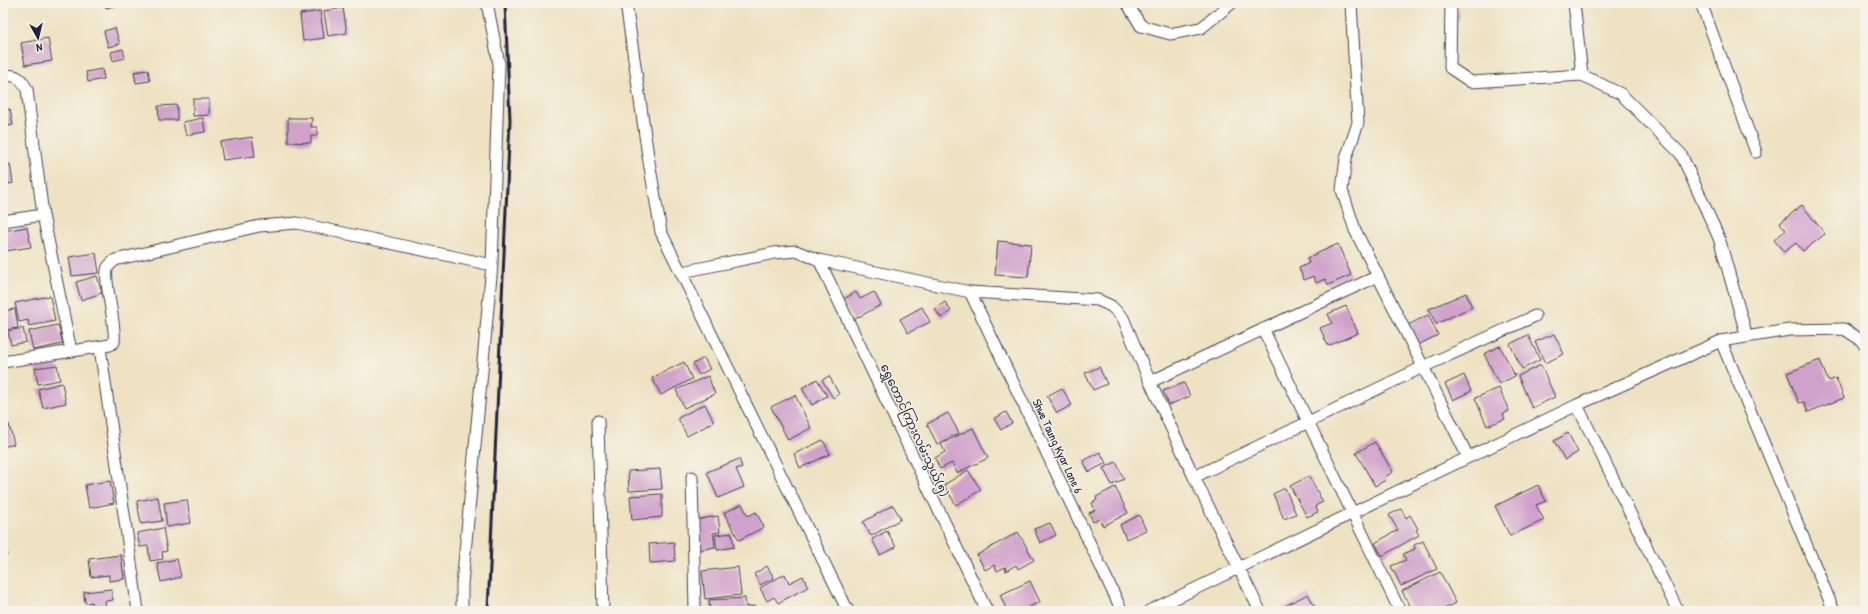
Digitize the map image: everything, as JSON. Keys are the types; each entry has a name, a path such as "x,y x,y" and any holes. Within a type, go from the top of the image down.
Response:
{"street":[{"path":"462,611 462,584 492,265 498,64 487,3"},
{"path":"626,3 648,156 661,232 848,611"},
{"path":"1127,3 1141,26 1170,34 1201,28 1232,3"},
{"path":"1351,3 1358,123 1346,158 1342,190 1356,230 1468,457"},
{"path":"1451,3 1450,68 1471,82 1582,75 1621,94 1681,154 1719,238 1748,337"},
{"path":"1574,3 1582,75"},
{"path":"1701,3 1756,152"},
{"path":"3,76 12,75 22,80 27,90 43,215 71,352"},
{"path":"3,221 43,215"},
{"path":"3,362 100,348 114,342 115,337 107,276 108,267 115,260 259,226 297,223 492,265"},
{"path":"682,272 774,253 796,251 819,260 970,292 1098,300 1111,306 1123,318 1150,382 1194,477 1260,611"},
{"name":"ရွှေတောင်ကြားလမ်းသွယ်(၅)","path":"819,260 986,611"},
{"path":"1150,382 1378,276"},
{"name":"Shwe Taung Kyar Lane 6","path":"970,292 1122,611"},
{"path":"1194,477 1423,367 1535,316"},
{"path":"1263,329 1400,611"},
{"path":"1149,611 1577,405 1721,341 1789,330 1844,329 1861,340 1865,346"},
{"path":"1721,341 1834,611"},
{"path":"100,348 138,611"},
{"path":"1577,405 1678,611"},
{"path":"598,421 603,611"},
{"path":"692,477 695,611"}],"building":[{"path":"105,3 117,3 118,5 106,8"},
{"path":"343,8 347,33 328,36 324,11"},
{"path":"320,11 324,38 303,41 300,14"},
{"path":"115,28 120,44 108,47 104,31"},
{"path":"48,38 52,61 25,65 21,43"},
{"path":"123,49 125,58 113,61 111,52"},
{"path":"102,69 104,79 88,82 86,72"},
{"path":"148,70 150,81 136,83 134,72"},
{"path":"193,99 209,99 209,115 193,116"},
{"path":"177,105 177,120 159,120 158,106"},
{"path":"10,109 13,125 3,127 3,111"},
{"path":"203,118 205,132 186,135 183,122"},
{"path":"288,118 312,118 311,127 317,127 317,136 311,136 311,143 288,142"},
{"path":"252,137 255,156 223,160 220,142"},
{"path":"10,164 13,183 3,185 3,165"},
{"path":"1802,205 1825,234 1803,251 1796,243 1784,252 1774,240 1786,230 1780,223"},
{"path":"27,227 31,247 6,251 3,231"},
{"path":"998,241 1031,244 1028,277 995,275"},
{"path":"1338,244 1351,275 1328,285 1325,279 1316,283 1313,276 1304,280 1299,268 1309,263 1307,258"},
{"path":"96,253 99,273 72,276 69,257"},
{"path":"97,276 102,293 81,300 76,282"},
{"path":"856,292 860,299 874,292 881,305 853,320 842,300"},
{"path":"1466,293 1472,307 1436,324 1429,309"},
{"path":"50,296 55,321 29,326 28,320 19,322 15,303"},
{"path":"945,302 951,311 941,318 935,309"},
{"path":"1346,306 1358,333 1328,346 1320,328 1332,323 1328,314"},
{"path":"922,307 930,322 908,333 900,319"},
{"path":"15,309 18,328 3,330 3,311"},
{"path":"1428,315 1438,335 1418,345 1408,325"},
{"path":"58,325 63,344 33,350 29,331"},
{"path":"23,328 26,342 11,345 8,331"},
{"path":"1554,334 1564,354 1545,363 1535,342"},
{"path":"1528,335 1540,360 1522,369 1510,344"},
{"path":"1500,346 1515,376 1499,384 1484,354"},
{"path":"704,358 710,369 699,375 693,364"},
{"path":"1820,360 1828,381 1836,378 1844,398 1808,412 1804,402 1799,403 1787,373"},
{"path":"684,362 692,379 661,395 652,378"},
{"path":"57,365 60,380 38,384 35,368"},
{"path":"1541,365 1555,397 1532,408 1518,376"},
{"path":"1099,367 1107,384 1093,390 1085,373"},
{"path":"1464,375 1471,391 1453,400 1445,384"},
{"path":"708,376 715,394 684,408 676,390"},
{"path":"829,376 839,394 833,398 822,380"},
{"path":"817,379 827,396 812,405 802,388"},
{"path":"62,383 66,403 43,408 38,389"},
{"path":"1184,383 1190,396 1169,405 1163,391"},
{"path":"1062,388 1072,405 1057,413 1047,396"},
{"path":"1499,388 1509,411 1503,414 1505,419 1487,426 1475,398"},
{"path":"795,395 811,428 788,440 771,407"},
{"path":"705,404 714,422 687,436 678,418"},
{"path":"1006,412 1012,423 1001,430 994,419"},
{"path":"948,413 959,433 937,444 927,424"},
{"path":"9,424 14,444 3,447 3,426"},
{"path":"973,428 988,458 957,473 952,463 940,469 935,458 945,452 941,444"},
{"path":"1568,433 1578,452 1565,460 1554,441"},
{"path":"823,440 830,454 800,468 794,454"},
{"path":"1375,442 1393,472 1385,477 1386,480 1375,486 1356,453"},
{"path":"1100,452 1106,463 1089,472 1083,461"},
{"path":"739,459 742,467 736,469 744,487 718,498 707,472"},
{"path":"1116,462 1124,479 1112,485 1103,468"},
{"path":"660,469 662,489 629,491 628,471"},
{"path":"968,470 981,490 956,505 944,485"},
{"path":"1309,476 1323,502 1315,506 1318,512 1307,517 1290,486"},
{"path":"110,481 114,503 89,508 85,485"},
{"path":"1538,485 1546,501 1536,505 1544,520 1510,536 1495,506"},
{"path":"1115,487 1128,513 1103,526 1099,519 1093,522 1089,513 1095,510 1092,503 1097,500 1096,497"},
{"path":"1285,488 1296,514 1284,519 1273,494"},
{"path":"662,494 662,517 632,520 630,496"},
{"path":"158,497 162,521 141,524 137,501"},
{"path":"187,500 191,523 167,527 164,503"},
{"path":"742,504 748,516 756,512 764,527 739,540 724,513"},
{"path":"893,505 901,519 871,536 863,522"},
{"path":"1401,509 1406,518 1410,515 1418,529 1416,530 1419,535 1382,556 1375,543 1398,530 1389,515"},
{"path":"1139,515 1146,530 1126,539 1120,525"},
{"path":"718,516 720,532 713,533 715,547 699,550 695,520"},
{"path":"1050,523 1056,535 1040,543 1034,529"},
{"path":"163,528 167,551 162,552 163,559 150,561 148,546 140,547 137,533"},
{"path":"887,531 896,547 880,555 872,539"},
{"path":"1018,532 1034,560 1018,569 1016,565 1006,571 1005,567 997,571 994,565 985,570 977,555"},
{"path":"732,533 734,547 717,550 715,535"},
{"path":"3,541 7,555 3,556"},
{"path":"1423,541 1437,569 1401,586 1391,566 1406,560 1403,554 1415,549 1414,545"},
{"path":"674,542 675,561 650,563 649,544"},
{"path":"121,555 124,579 109,581 109,575 91,577 89,559"},
{"path":"177,559 181,577 161,582 157,563"},
{"path":"767,566 774,578 760,585 754,574"},
{"path":"738,567 741,595 705,599 702,571"},
{"path":"1440,572 1456,603 1440,611 1413,611 1402,591"},
{"path":"785,574 789,583 803,576 808,587 778,603 774,597 767,601 760,588"},
{"path":"1030,581 1040,602 1020,611 1007,611 1000,595"},
{"path":"111,589 113,600 105,601 106,611 93,611 92,602 85,603 84,592"},
{"path":"1308,594 1317,611 1275,611"},
{"path":"745,598 746,607 755,606 756,611 710,611 709,600"}],"railway":[{"path":"488,611 510,120 505,3"}]}
